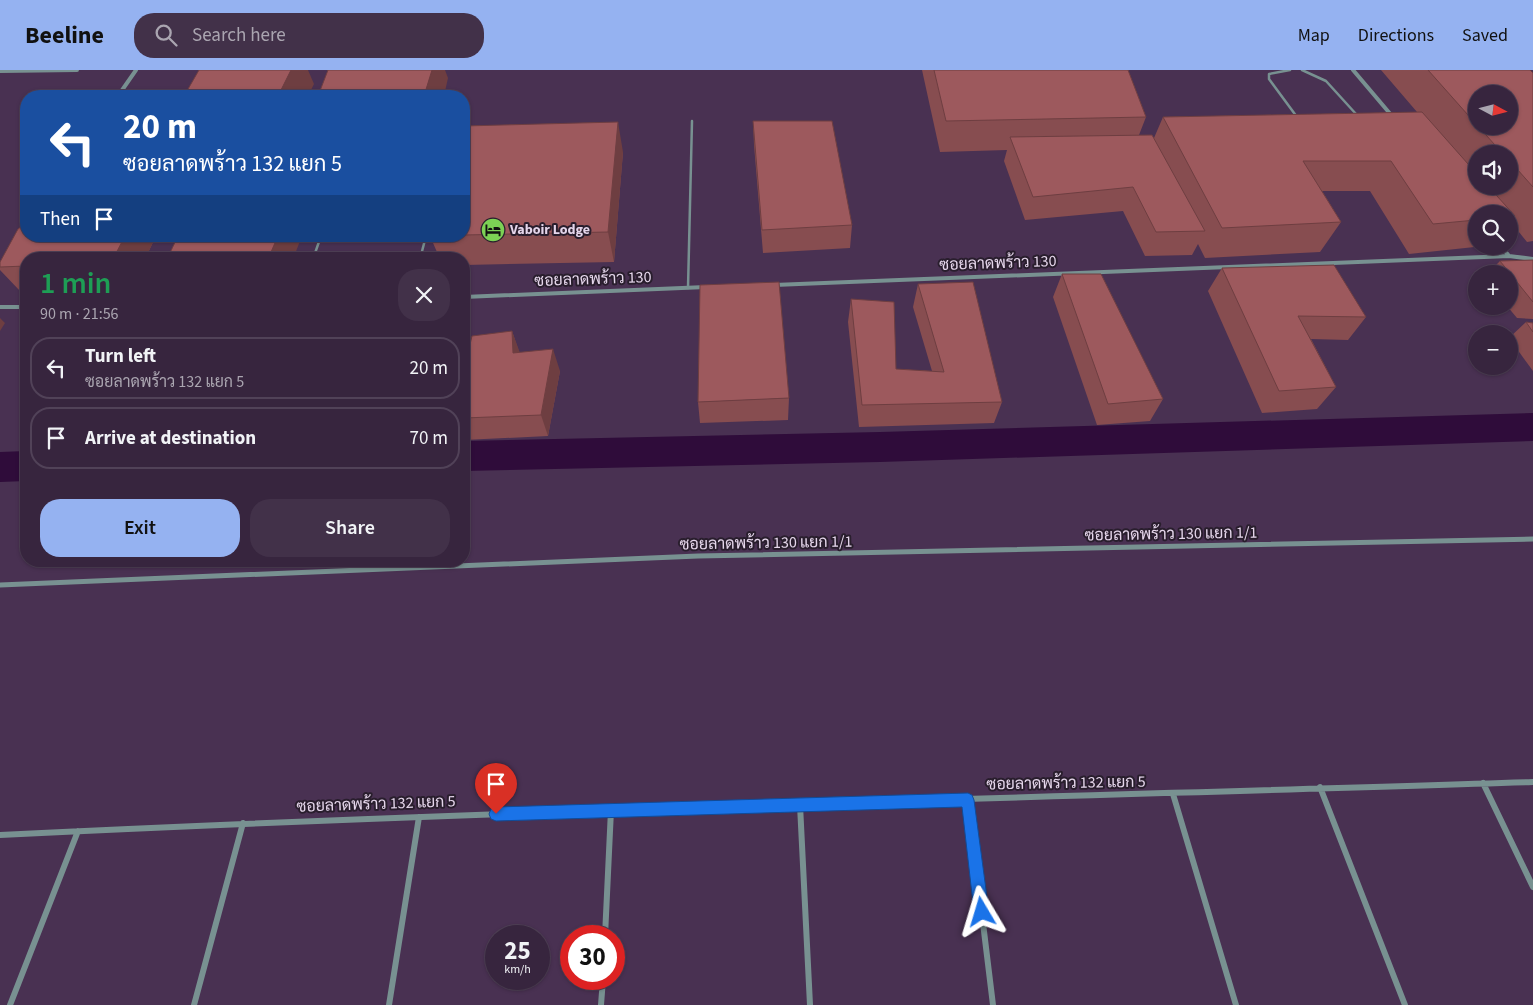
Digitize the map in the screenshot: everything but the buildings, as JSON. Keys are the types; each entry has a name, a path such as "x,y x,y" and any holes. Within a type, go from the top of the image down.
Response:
{"street":[{"path":"0,71 77,70"},
{"path":"122,90 136,70"},
{"path":"1353,70 1395,120"},
{"name":"ซอยลาดพร้าว 130","path":"768,285 1510,256 1533,259"},
{"name":"ซอยลาดพร้าว 130","path":"470,297 708,287"},
{"path":"0,307 20,308"},
{"name":"ซอยลาดพร้าว 130 แยก 1/1","path":"470,565 698,556 1533,539"},
{"name":"ซอยลาดพร้าว 130 แยก 1/1","path":"0,584 424,567"},
{"name":"ซอยลาดพร้าว 132 แยก 5","path":"0,835 243,823 611,810 1533,782"},
{"path":"1483,783 1533,888"},
{"path":"1320,787 1405,1005"},
{"path":"1173,794 1236,1005"},
{"path":"968,800 993,1005"},
{"path":"800,805 810,1005"},
{"path":"606,925 611,810"},
{"path":"389,1005 419,817"},
{"path":"194,1005 243,823"},
{"path":"10,1005 78,832"},
{"path":"602,1005 603,990"}],"lane":[{"path":"1290,70 1276,71 1269,74 1269,79 1301,121"},
{"path":"1302,70 1321,76 1334,86 1358,122"},
{"path":"1380,113 1389,113"},
{"path":"1354,114 1363,114"},
{"path":"688,288 692,121"}],"waterway":[{"path":"470,456 880,447 1533,427"},
{"path":"0,467 20,466"}],"place":[{"name":"Vaboir Lodge","path":"493,230"}],"route":[{"path":"496,814 968,800 982,912"}]}
